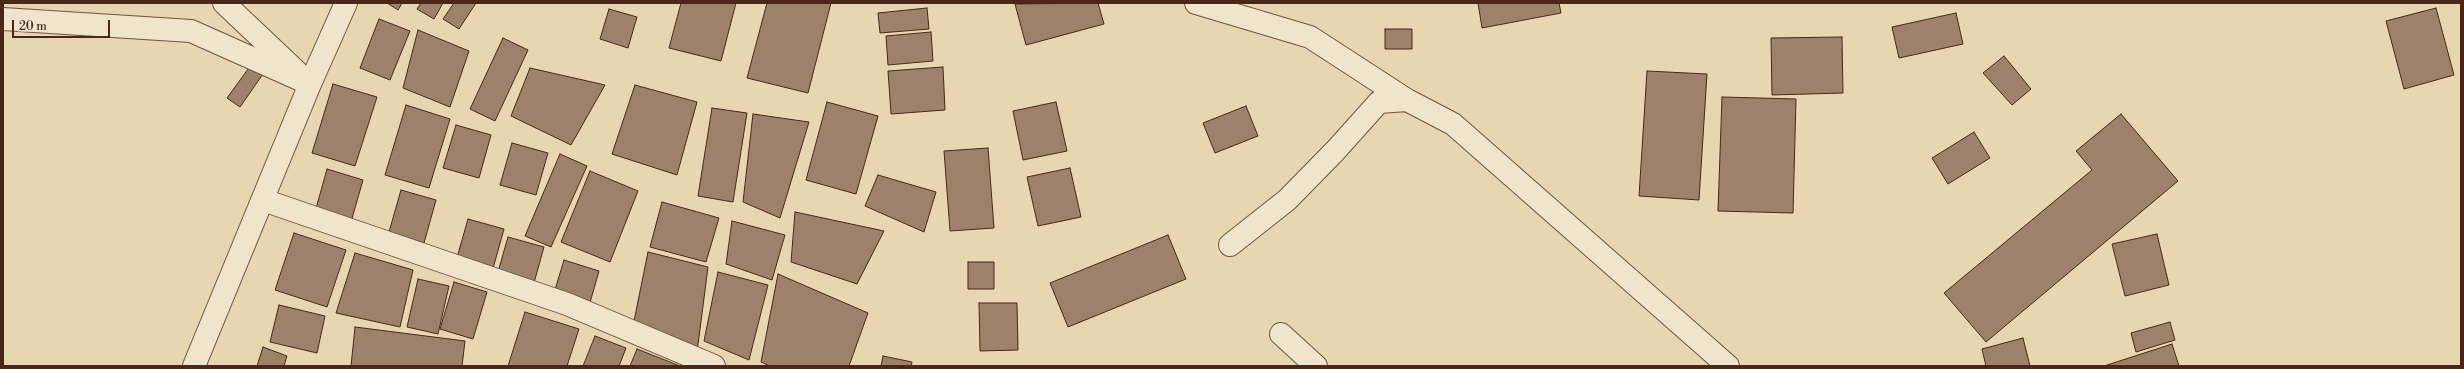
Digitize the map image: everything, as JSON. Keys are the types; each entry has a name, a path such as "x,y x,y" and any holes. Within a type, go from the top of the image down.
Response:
{"street":[{"path":"224,3 310,84"},
{"path":"194,366 310,84 346,3"},
{"path":"1196,3 1310,37 1407,100 1452,124 1728,366"},
{"path":"3,19 191,31 310,84"},
{"path":"1230,246 1287,200 1335,151 1379,102 1407,100"},
{"path":"263,200 567,304 714,366"},
{"path":"1281,334 1316,366"}],"building":[{"path":"387,3 402,3 398,10"},
{"path":"421,3 443,3 434,19 417,9"},
{"path":"454,3 476,3 459,29 443,19"},
{"path":"681,3 736,3 721,61 669,48"},
{"path":"767,3 831,3 808,93 747,78"},
{"path":"1098,3 1104,24 1026,45 1015,4"},
{"path":"1478,3 1559,3 1561,13 1482,28"},
{"path":"927,8 929,29 880,33 878,13"},
{"path":"2436,8 2454,75 2404,89 2386,21"},
{"path":"609,9 637,17 628,48 600,39"},
{"path":"1956,13 1963,44 1899,58 1892,27"},
{"path":"379,19 410,31 390,80 360,68"},
{"path":"1385,29 1412,29 1412,49 1385,49"},
{"path":"418,30 469,51 450,107 403,88"},
{"path":"931,32 933,61 888,65 886,36"},
{"path":"1842,37 1843,93 1772,95 1771,38"},
{"path":"503,38 528,50 495,121 470,109"},
{"path":"2004,56 2031,89 2012,105 1983,73"},
{"path":"251,65 263,74 240,107 227,98"},
{"path":"943,67 945,110 891,114 888,71"},
{"path":"530,68 605,85 571,145 511,116"},
{"path":"1647,71 1707,74 1699,200 1639,196"},
{"path":"333,84 377,97 355,166 312,153"},
{"path":"635,85 697,102 677,175 612,154"},
{"path":"1722,97 1796,99 1793,213 1718,211"},
{"path":"827,102 878,116 856,194 806,180"},
{"path":"1056,102 1067,151 1023,160 1013,111"},
{"path":"406,105 450,119 429,188 385,175"},
{"path":"1246,106 1258,136 1215,153 1203,123"},
{"path":"712,108 747,113 733,202 698,196"},
{"path":"753,114 809,122 780,218 743,202"},
{"path":"2121,114 2178,181 1986,342 1944,293 2092,170 2076,151"},
{"path":"456,125 491,135 479,178 443,168"},
{"path":"1974,132 1990,158 1948,184 1932,158"},
{"path":"512,143 548,153 536,195 500,185"},
{"path":"988,148 994,228 950,231 944,151"},
{"path":"560,154 587,166 551,247 525,236"},
{"path":"1070,168 1081,217 1038,226 1027,177"},
{"path":"327,169 363,180 351,222 315,212"},
{"path":"590,171 638,191 610,262 561,242"},
{"path":"878,175 936,192 924,232 865,206"},
{"path":"401,190 436,200 424,243 389,232"},
{"path":"662,202 719,218 706,262 650,247"},
{"path":"795,212 884,231 857,284 791,262"},
{"path":"468,219 504,229 492,272 456,261"},
{"path":"732,221 785,235 772,280 726,264"},
{"path":"294,233 346,250 327,307 275,290"},
{"path":"2157,234 2169,285 2125,296 2112,244"},
{"path":"1168,235 1186,279 1068,327 1050,283"},
{"path":"508,237 544,247 532,290 496,279"},
{"path":"648,252 708,267 696,360 632,331"},
{"path":"355,253 413,270 400,327 336,313"},
{"path":"564,260 599,271 587,313 551,303"},
{"path":"968,262 994,262 994,289 968,289"},
{"path":"718,272 768,285 749,360 704,341"},
{"path":"778,274 868,313 849,366 770,366 761,362"},
{"path":"418,279 449,286 438,334 407,327"},
{"path":"454,282 487,292 473,339 440,329"},
{"path":"979,303 1017,303 1018,350 980,351"},
{"path":"279,305 325,316 317,353 270,342"},
{"path":"525,312 579,329 567,366 508,366"},
{"path":"2170,322 2175,340 2136,352 2131,333"},
{"path":"355,327 465,341 462,366 351,366"},
{"path":"595,336 626,348 619,366 583,366"},
{"path":"2023,338 2030,366 1986,366 1982,349"},
{"path":"2172,344 2179,366 2104,366"},
{"path":"263,347 287,356 284,366 257,366"},
{"path":"637,349 680,366 630,366"},
{"path":"883,356 912,362 911,366 881,366"}]}
